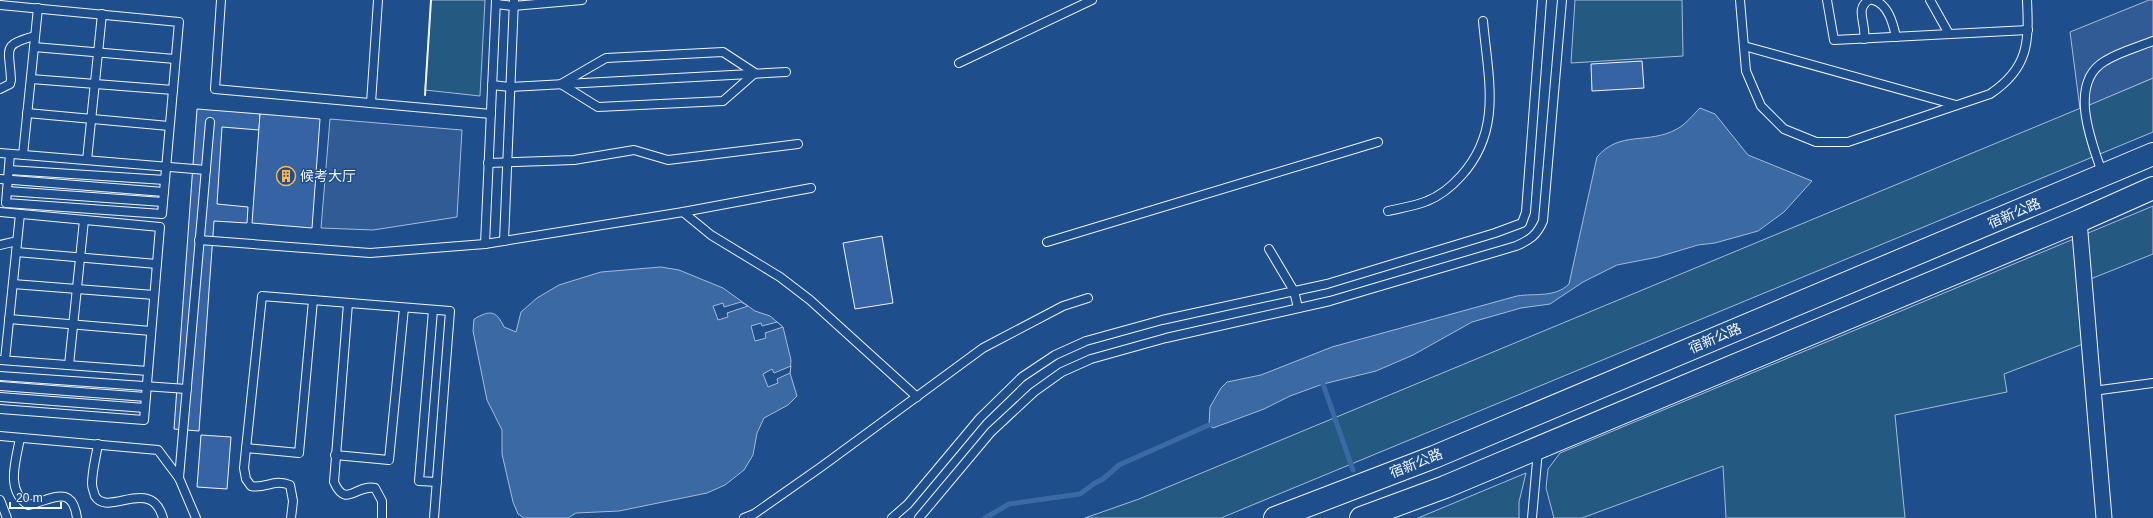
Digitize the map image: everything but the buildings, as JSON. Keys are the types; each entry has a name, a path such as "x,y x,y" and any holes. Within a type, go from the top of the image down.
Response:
{"highway":[{"name":"宿新公路","path":"1275,518 1434,457 2153,154"},
{"path":"1361,518 1444,487 1538,448 2079,221 2153,188"}],"street":[{"path":"2079,221 2104,518"}],"lane":[{"path":"221,0 215,88 491,114"},
{"path":"371,103 378,0"},
{"path":"484,244 496,2 514,3 582,0"},
{"path":"959,63 1092,0"},
{"path":"892,518 908,504 980,418 1022,377 1055,355 1086,341 1162,320 1327,284 1495,233 1522,222 1526,212 1542,0"},
{"path":"919,518 991,432 1034,392 1062,372 1091,359 1166,338 1330,301 1516,246 1529,240 1538,232 1543,221 1562,0"},
{"path":"1746,0 1740,0 1746,71 1761,106 1784,129 1816,142 1848,142 1990,94 2002,86 2014,74 2024,54 2028,30 2027,0"},
{"path":"1827,0 1834,40 2028,30"},
{"path":"1864,39 1866,31 1860,11 1863,4 1869,0"},
{"path":"1930,0 1949,34"},
{"path":"1878,1 1893,24 1896,37"},
{"path":"504,241 514,3"},
{"path":"0,4 178,22 162,214 6,203 4,195 4,179 9,170 10,154"},
{"path":"23,155 38,8"},
{"path":"87,160 102,14"},
{"path":"1388,211 1427,201 1450,187 1469,167 1483,144 1490,110 1483,21"},
{"path":"0,90 10,84 11,80 5,52 8,45 16,40 35,36"},
{"path":"2103,175 2085,120 2087,88 2090,78 2094,70 2105,61 2153,40"},
{"path":"1744,46 1956,105"},
{"path":"34,47 175,59"},
{"path":"561,84 606,58 724,52 755,73"},
{"path":"492,85 510,87 786,72"},
{"path":"561,84 598,107 723,101 755,73"},
{"path":"31,78 172,90"},
{"path":"27,114 169,126"},
{"path":"179,478 210,122"},
{"path":"1047,242 1378,142"},
{"path":"488,163 574,160 634,150 668,160 798,144"},
{"path":"0,153 206,170"},
{"path":"9,170 165,180"},
{"path":"4,179 164,192"},
{"path":"199,240 370,253 484,244 683,212 811,188"},
{"path":"4,195 163,202"},
{"path":"0,212 160,227 144,420 0,409"},
{"path":"683,212 711,235 780,277 810,300 917,397"},
{"path":"20,214 9,319 3,360 148,371"},
{"path":"69,365 84,220"},
{"path":"0,245 17,241"},
{"path":"1269,249 1294,291 1298,308"},
{"path":"16,252 157,264"},
{"path":"13,284 154,295"},
{"path":"291,518 293,500 290,484 282,481 258,488 251,486 246,480 244,468 262,296 450,311 434,518"},
{"path":"744,518 754,514 821,467 983,348 1063,306 1088,298"},
{"path":"246,448 299,453 313,300"},
{"path":"348,303 334,482 338,491 346,495 353,495 367,486 375,488 382,501 382,518"},
{"path":"335,455 390,460 404,308"},
{"path":"433,310 419,481 437,482"},
{"path":"9,319 151,331"},
{"path":"0,376 187,389"},
{"path":"2093,391 2153,383"},
{"path":"0,386 146,397"},
{"path":"0,397 145,408"},
{"path":"0,436 158,450 179,478 196,518"},
{"path":"20,438 13,484 18,496 28,505 57,495 64,496 72,502 77,518"},
{"path":"98,444 92,485 97,501 105,507 114,508 144,499 154,502 161,511 163,518"},
{"path":"1532,518 1538,448"},
{"path":"0,500 7,518"}],"shaded area":[{"path":"431,0 485,0 480,96 425,90"},
{"path":"1575,0 1682,0 1683,56 1571,63"},
{"path":"2149,0 2153,0 2153,78 2080,109 2070,32"},
{"path":"2153,78 2153,132 1221,518 1085,518 1139,499"},
{"path":"1700,108 1715,114 1748,155 1812,181 1784,212 1758,231 1715,243 1698,245 1658,257 1617,265 1583,282 1550,304 1521,308 1472,322 1413,355 1376,371 1323,384 1290,396 1264,409 1213,428 1209,425 1210,407 1221,388 1227,382 1261,375 1332,347 1517,296 1551,293 1563,288 1569,284 1597,157 1615,143 1625,140 1666,134 1677,129"},
{"path":"330,119 462,130 457,217 373,230 321,228"},
{"path":"2153,206 2153,254 2078,284 2083,344 2004,374 2007,392 1895,415 1905,518 1726,518 1723,466 1582,518 1554,518 1546,488 1548,469 1560,453"},
{"path":"661,267 679,270 723,288 755,311 770,316 783,327 791,360 790,373 797,396 788,405 764,418 757,433 753,455 744,470 725,485 707,493 619,511 576,513 568,518 524,518 518,514 513,502 502,454 502,430 487,400 473,331 474,319 484,314 492,313 498,317 504,327 516,332 521,312 537,298 559,285 601,272"},
{"path":"1526,473 1519,502 1519,518 1418,518"}],"pier":[{"path":"741,302 748,306 727,313 728,317 718,320 713,306 723,303 724,307"},
{"path":"777,322 783,327 765,333 766,338 755,341 751,326 761,323 762,326"},
{"path":"791,366 790,373 777,379 778,383 768,387 763,374 772,369 774,373"}],"waterway":[{"path":"1323,384 1353,470"},
{"path":"985,518 1009,504 1080,494 1103,479 1119,465 1209,425"}],"wall":[{"path":"425,95 431,0"}],"place":[{"name":"候考大厅","path":"286,176"}]}
